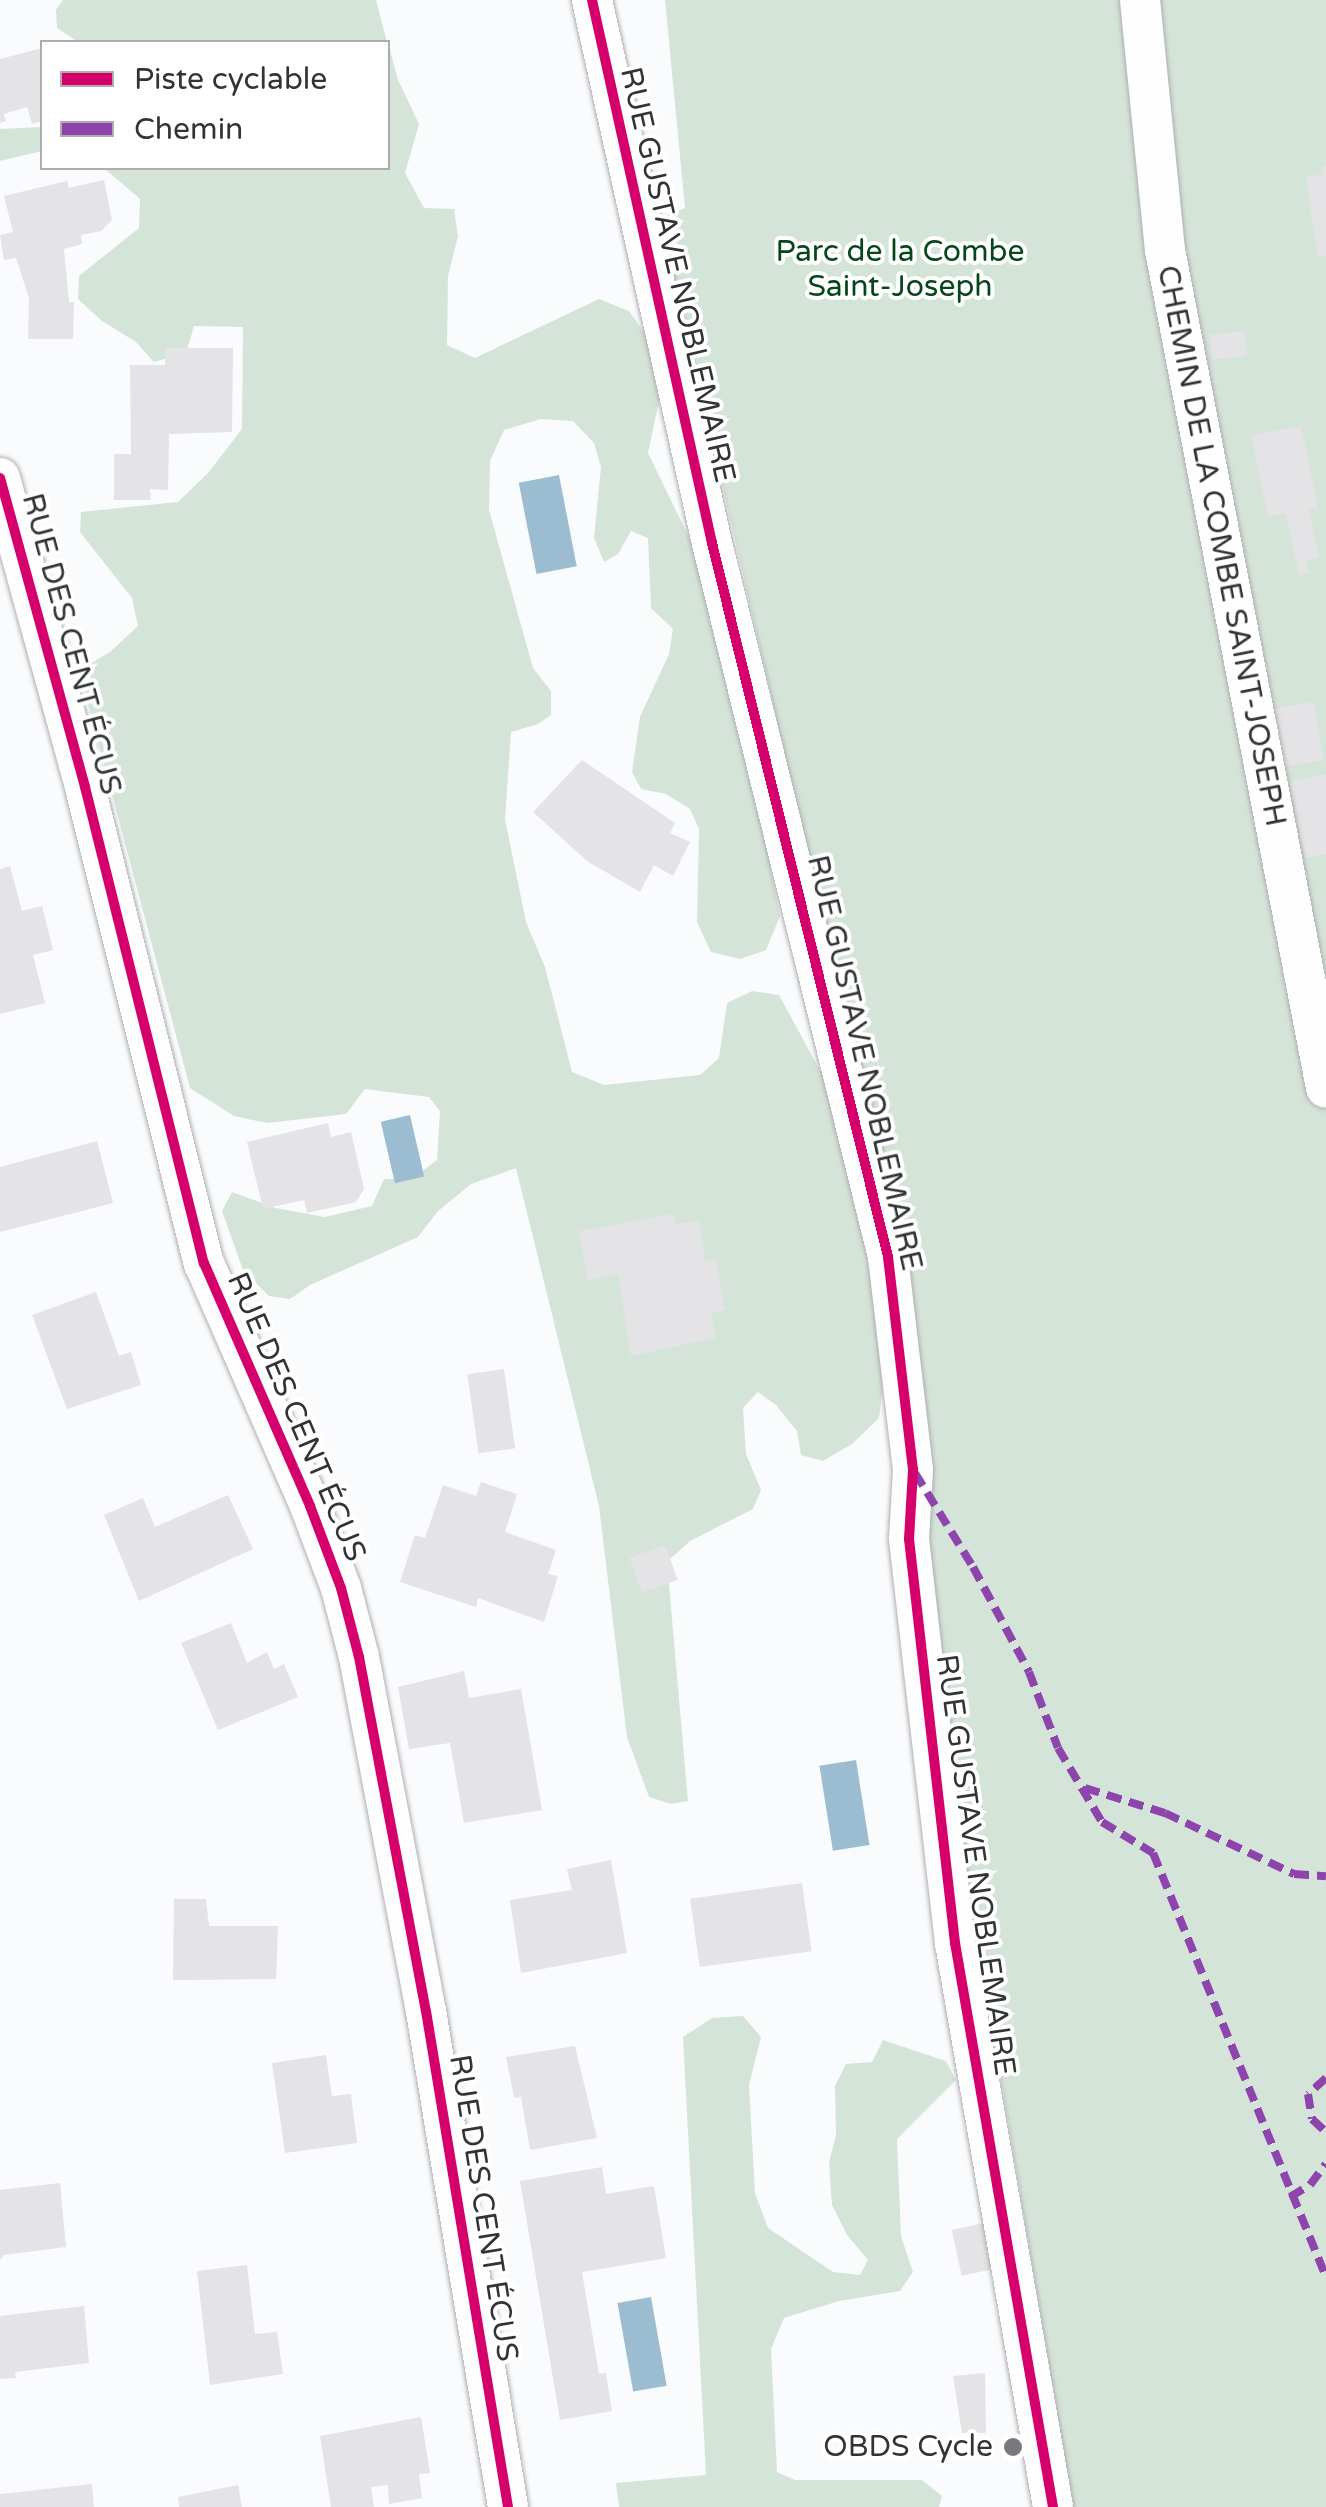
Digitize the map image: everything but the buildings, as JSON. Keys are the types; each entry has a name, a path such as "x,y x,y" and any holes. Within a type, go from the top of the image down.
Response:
{"street":[{"name":"RUE GUSTAVE NOBLEMAIRE","path":"592,0 712,543 888,1258 913,1470 909,1540 955,1943 1053,2507"},
{"name":"CHEMIN DE LA COMBE SAINT-JOSEPH","path":"1140,0 1166,250 1326,1088"},
{"name":"RUE DES CENT ÉCUS","path":"0,478 85,786 204,1262 310,1506 341,1588 359,1657 426,2011 508,2507"}],"green space":[{"path":"63,0 376,0 386,40 75,40 57,28 56,10"},
{"name":"Parc de la Combe Saint-Joseph","path":"665,0 1326,0 1326,2507 1073,2507 954,1799 919,1537 905,1271 660,217 685,208"},
{"path":"390,50 398,80 419,124 405,173 424,208 454,209 458,236 448,276 447,345 475,358 599,299 629,311 661,356 660,397 648,453 718,597 780,916 766,950 740,959 711,952 697,922 699,829 690,809 666,794 641,789 632,772 640,717 669,654 673,629 651,608 648,538 631,531 618,554 604,562 594,538 601,467 594,443 573,421 541,419 504,430 490,461 489,510 533,668 551,691 551,715 538,724 511,732 505,819 526,922 545,967 572,1072 604,1085 700,1075 719,1058 727,1003 752,991 779,995 824,1078 867,1215 884,1377 879,1418 852,1444 823,1461 801,1455 797,1431 776,1405 758,1392 743,1408 746,1454 761,1490 753,1509 690,1541 667,1562 688,1801 671,1804 649,1797 627,1737 599,1506 516,1168 471,1184 438,1211 418,1237 310,1285 290,1299 269,1296 243,1270 222,1211 232,1192 276,1208 325,1217 372,1206 384,1179 412,1179 437,1160 440,1111 429,1097 365,1089 346,1114 267,1123 234,1116 190,1088 79,670 110,652 138,626 132,598 80,532 81,512 178,502 208,473 242,429 243,327 194,326 186,353 154,362 136,342 102,321 78,299 79,276 139,228 140,199 106,170 390,170"},
{"path":"40,127 40,151 0,161 0,129"},
{"path":"743,2016 761,2037 749,2085 755,2193 768,2228 833,2272 860,2275 868,2260 847,2235 832,2205 829,2162 836,2135 835,2086 846,2064 872,2062 883,2040 946,2061 956,2080 897,2139 901,2236 913,2272 900,2291 839,2301 784,2318 771,2349 777,2472 795,2480 922,2480 942,2496 939,2507 619,2507 616,2483 706,2475 683,2037 712,2018"}],"water":[{"path":"559,475 577,566 536,574 519,483"},
{"path":"410,1115 424,1176 395,1183 381,1122"},
{"path":"856,1760 869,1845 833,1851 819,1766"},
{"path":"651,2297 667,2386 633,2392 618,2303"}],"marked path":[{"path":"915,1473 973,1567 1029,1672 1058,1748 1102,1822 1153,1853 1326,2277"},
{"path":"1085,1788 1165,1813 1294,1874 1326,1876"},
{"path":"1326,2078 1308,2094 1312,2119 1326,2132"},
{"path":"1290,2197 1310,2185 1326,2164"}],"cycle path":[{"path":"592,0 712,543 888,1257 913,1470 909,1539 955,1943 1053,2507"},
{"path":"0,478 85,787 204,1263 310,1506 341,1588 359,1657 426,2011 508,2507"}],"place":[{"name":"OBDS Cycle","path":"1013,2447"}]}
